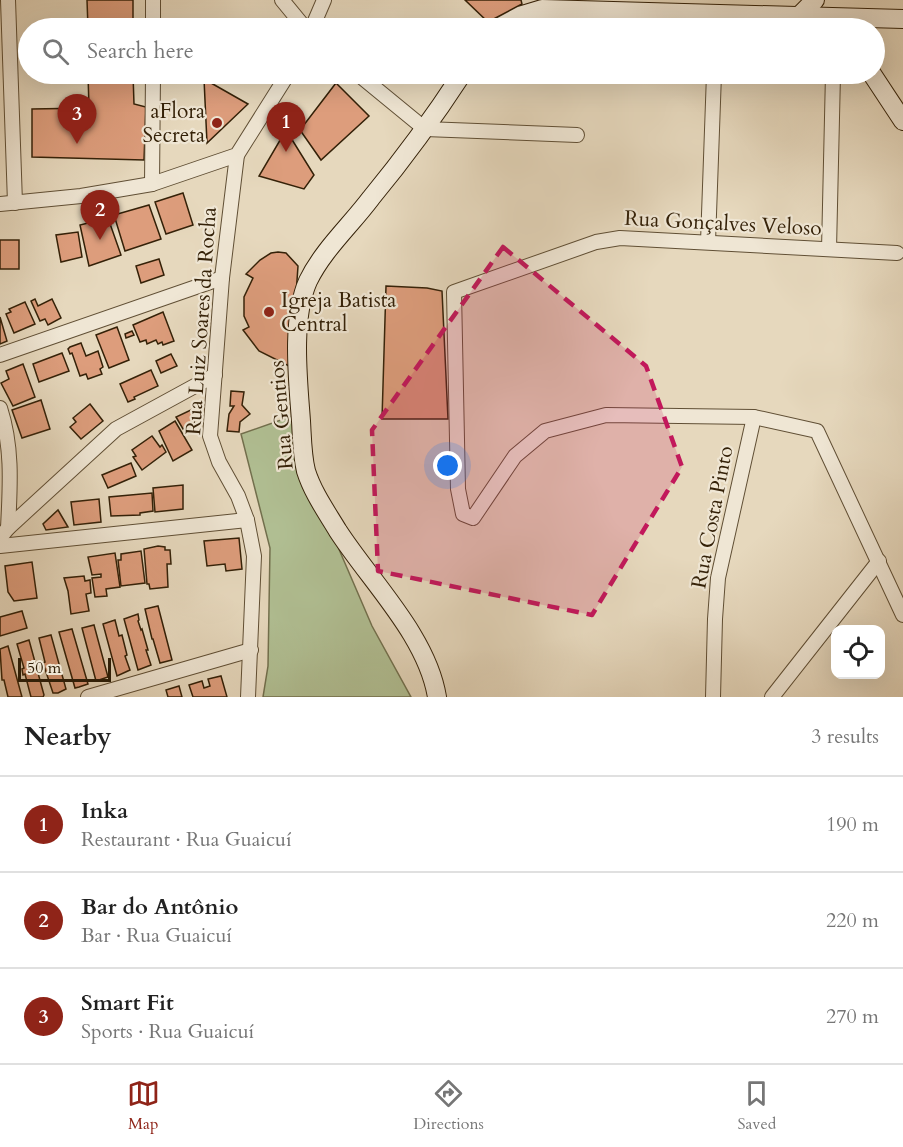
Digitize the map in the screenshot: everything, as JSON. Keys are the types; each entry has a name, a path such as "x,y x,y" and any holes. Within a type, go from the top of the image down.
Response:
{"street":[{"path":"8,0 15,204"},
{"path":"153,0 153,18"},
{"path":"282,0 297,18"},
{"path":"316,18 324,0"},
{"path":"800,16 815,0"},
{"path":"825,0 834,18"},
{"path":"516,18 542,9 808,18"},
{"path":"885,21 903,20"},
{"path":"152,184 153,84"},
{"path":"0,204 81,196 152,184 237,155 282,84"},
{"path":"370,84 425,129 577,135"},
{"name":"Rua Gentios","path":"437,697 434,676 414,639 396,610 348,547 317,497 306,470 298,386 298,320 307,283 323,255 365,207 425,129 455,84"},
{"path":"708,242 714,84"},
{"path":"829,249 833,84"},
{"path":"879,84 903,121"},
{"name":"Rua Luiz Soares da Rocha","path":"237,155 222,278 210,436 219,462 238,496 247,520 254,556 248,697"},
{"name":"Rua Gonçalves Veloso","path":"754,417 606,415 545,431 515,456 473,518 463,514 458,489 454,292 596,242 620,238 897,253"},
{"path":"0,355 222,278"},
{"path":"4,533 116,429 215,375"},
{"path":"0,408 7,430 11,469 4,533"},
{"path":"754,417 817,431 903,615"},
{"name":"Rua Costa Pinto","path":"713,697 718,578 754,417"},
{"path":"0,546 247,520"},
{"path":"772,697 879,561"},
{"path":"88,697 251,650"}],"highlighted area":[{"path":"503,247 646,366 682,467 592,615 378,571 372,430"}],"green space":[{"path":"298,414 307,475 372,626 411,697 263,697 268,666 270,548 241,434"}],"building":[{"path":"87,0 133,0 133,18 88,18"},
{"path":"465,0 521,0 522,4 496,18 484,18"},
{"path":"88,84 133,84 134,104 146,107 144,160 32,157 32,109 89,108"},
{"name":"aFlora Secreta","path":"204,84 213,84 248,104 207,143"},
{"path":"335,84 369,116 321,160 300,130"},
{"path":"286,130 314,175 304,189 259,176"},
{"path":"183,193 193,225 166,234 155,202"},
{"path":"149,205 161,239 125,251 114,215"},
{"path":"108,218 121,255 89,266 80,225"},
{"path":"78,232 82,257 61,262 56,235"},
{"path":"0,240 19,240 19,269 0,269"},
{"name":"Igreja Batista Central","path":"271,253 286,253 298,266 291,367 259,351 243,330 249,327 244,316 244,297 253,278 246,274 260,260"},
{"path":"159,259 164,275 141,283 136,266"},
{"path":"386,286 442,291 448,419 382,419"},
{"path":"35,299 38,306 52,299 61,318 48,325 45,319 40,321 31,301"},
{"path":"25,302 35,324 14,333 6,314 11,312 9,309"},
{"path":"163,312 174,341 163,345 162,342 158,344 156,340 147,344 146,340 140,342 133,325"},
{"path":"0,317 7,341 0,344"},
{"path":"117,327 129,360 109,368 96,335"},
{"path":"132,331 134,335 126,338 125,334"},
{"path":"81,343 86,356 98,351 103,367 100,369 102,374 88,379 86,374 80,376 72,353 70,354 68,349"},
{"path":"62,353 69,371 39,382 33,364"},
{"path":"171,354 177,366 161,373 156,361"},
{"path":"23,364 35,397 13,406 1,383 9,379 6,371"},
{"path":"151,370 158,386 128,402 120,384"},
{"path":"231,391 244,392 242,405 250,414 240,422 239,432 227,431 229,414 234,406 230,406"},
{"path":"41,400 50,429 22,438 12,410"},
{"path":"90,404 103,421 81,439 70,427 76,422 73,418"},
{"path":"193,409 196,415 194,423 183,429 176,417"},
{"path":"175,421 192,450 173,461 159,431"},
{"path":"152,436 166,452 142,470 133,457 136,456 132,450"},
{"path":"131,463 136,476 108,488 102,475"},
{"path":"183,485 183,509 155,512 153,488"},
{"path":"152,493 153,511 140,513 140,515 111,516 109,497"},
{"path":"99,499 101,522 74,525 71,502"},
{"path":"58,510 68,527 46,530 43,524"},
{"path":"239,538 242,569 226,571 225,564 207,566 204,541"},
{"path":"158,546 170,550 171,564 167,564 168,587 150,589 147,584 144,549"},
{"path":"141,551 145,583 121,586 118,560 121,560 121,554"},
{"path":"115,553 120,587 106,589 107,596 95,597 92,578 101,577 101,574 92,575 88,557"},
{"path":"32,562 37,598 14,601 8,592 5,566"},
{"path":"84,576 85,581 90,580 91,593 86,594 89,611 71,614 64,578"},
{"path":"158,606 172,660 160,663 145,609"},
{"path":"22,611 27,628 0,636 0,617"},
{"path":"138,614 151,665 138,670 124,619"},
{"path":"115,620 119,636 122,635 130,670 117,676 103,624"},
{"path":"94,625 108,677 96,681 82,628"},
{"path":"72,629 88,684 75,688 59,632"},
{"path":"51,635 66,689 58,693 53,693 43,663 45,662 39,638"},
{"path":"29,640 43,697 31,697 25,674 23,675 22,669 24,668 17,644"},
{"path":"8,646 22,697 8,697 4,680 2,680 0,649"},
{"path":"221,676 227,697 193,697 189,685 202,681 204,688 210,686 208,679"},
{"path":"179,686 182,697 168,697 166,690"}],"place":[{"name":"aFlora Secreta","path":"217,123"},
{"name":"Smart Fit","path":"77,144"},
{"name":"Inka","path":"286,152"},
{"name":"Bar do Antônio","path":"100,240"},
{"name":"Igreja Batista Central","path":"269,312"}]}
